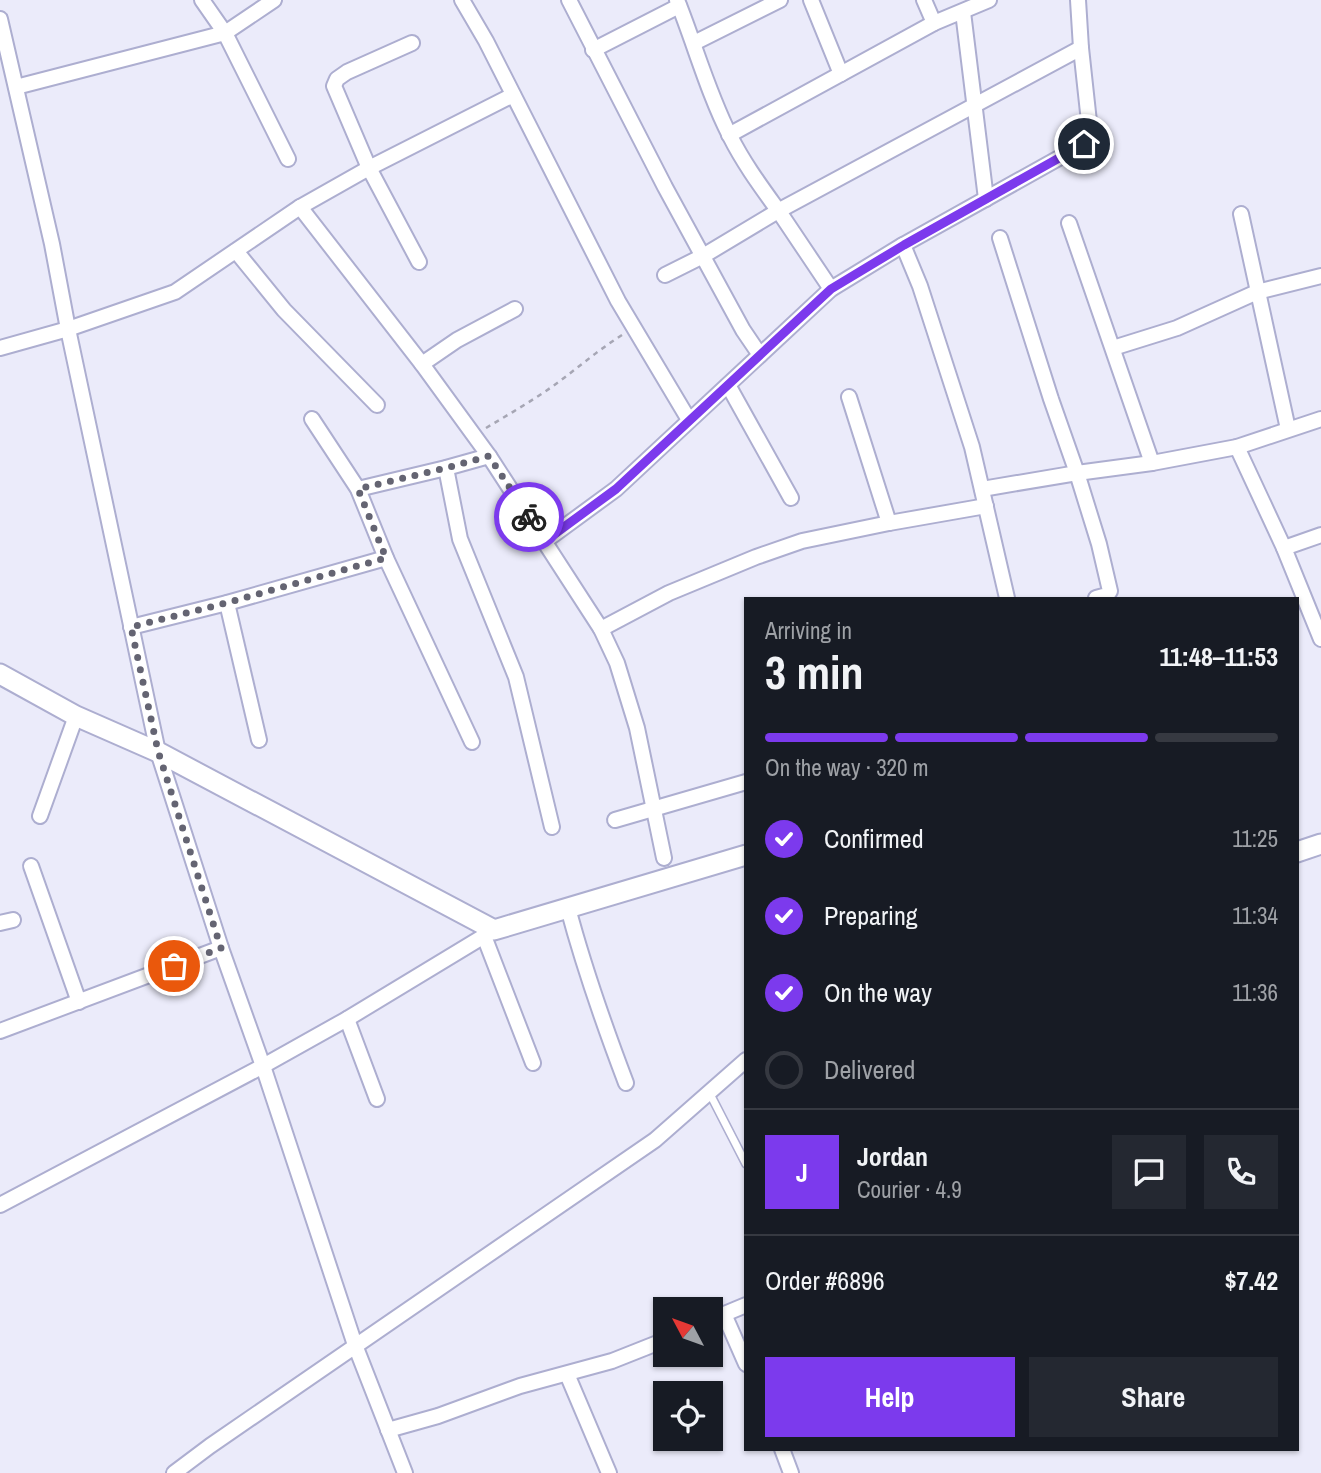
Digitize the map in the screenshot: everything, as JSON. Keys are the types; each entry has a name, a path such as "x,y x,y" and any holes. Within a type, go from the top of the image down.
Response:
{"street":[{"path":"202,0 225,33 288,159"},
{"path":"16,87 225,33 274,0"},
{"path":"462,0 486,41 618,300 689,420"},
{"path":"569,0 665,187 743,330 760,355"},
{"path":"694,43 780,0"},
{"path":"811,0 841,74"},
{"path":"924,0 934,23"},
{"path":"729,135 934,23 989,0"},
{"path":"545,541 616,489 831,289 1084,144 1090,131 1078,0"},
{"path":"593,50 678,3 729,135 753,177 831,289"},
{"path":"963,12 986,199"},
{"path":"0,19 52,244 158,751 221,948 355,1346 405,1473"},
{"path":"412,43 347,72 337,79 334,86 369,168 419,262"},
{"path":"665,275 1081,48"},
{"path":"0,348 68,329 175,292 300,207 369,168 513,95"},
{"path":"300,207 422,364 489,456 601,629 617,663 637,728 664,858"},
{"path":"1241,214 1288,429"},
{"path":"1069,223 1152,463"},
{"path":"1000,238 1077,473 1109,584 1109,594 1099,597"},
{"path":"904,245 972,447 1007,597"},
{"path":"236,251 284,310 377,405"},
{"path":"1113,348 1177,328 1257,292 1321,276"},
{"path":"422,364 457,340 515,309"},
{"path":"728,385 791,498"},
{"path":"849,397 889,523"},
{"path":"312,419 358,489 386,558 472,742"},
{"path":"982,489 1237,447 1321,419"},
{"path":"1237,447 1318,622 1321,639"},
{"path":"358,489 489,456"},
{"path":"446,468 460,538 516,677 552,827"},
{"path":"601,629 669,593 802,541 986,506"},
{"path":"1284,548 1321,535"},
{"path":"131,627 386,558"},
{"path":"226,603 259,740"},
{"path":"0,674 76,716 158,751 489,933 533,1063"},
{"path":"40,816 76,716"},
{"path":"615,820 744,783"},
{"path":"1299,851 1321,844"},
{"path":"0,1205 347,1019 489,933 744,857"},
{"path":"31,866 79,1002"},
{"path":"568,908 582,960 626,1083"},
{"path":"0,1031 221,948"},
{"path":"347,1019 377,1100"},
{"path":"174,1473 655,1140 744,1062"},
{"path":"723,1315 744,1306"},
{"path":"723,1327 744,1361"},
{"path":"388,1430 438,1416 520,1387 612,1361 653,1345"},
{"path":"567,1374 609,1473"},
{"path":"783,1451 791,1473"}],"lane":[{"path":"709,1091 744,1160"}],"path":[{"path":"474,435 530,402 634,327"}],"way so far":[{"path":"174,966 221,948 158,751 131,627 386,558 358,489 489,456 529,517"}],"route":[{"path":"529,517 545,541 616,489 831,289 1084,144"}]}
